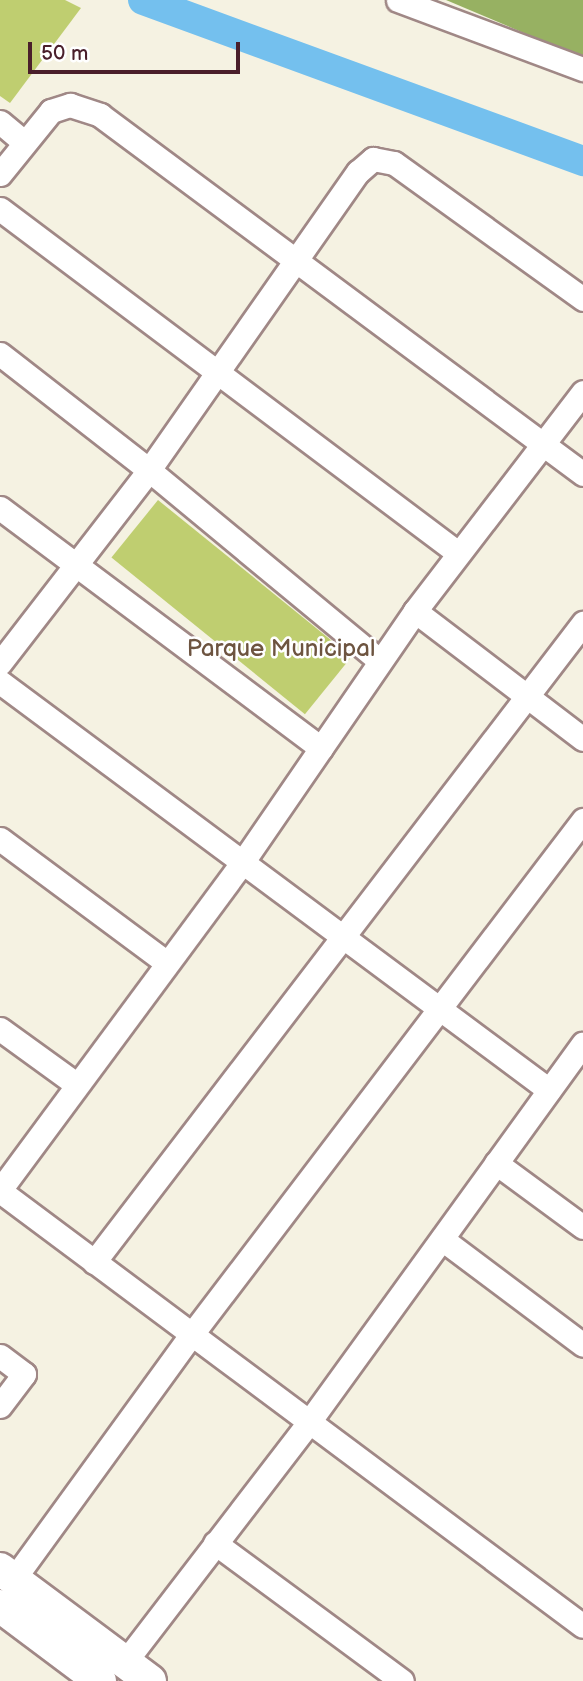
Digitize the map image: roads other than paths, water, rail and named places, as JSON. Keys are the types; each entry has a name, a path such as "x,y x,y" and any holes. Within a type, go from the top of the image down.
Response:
{"street":[{"path":"398,0 583,69"},
{"path":"0,174 51,111 70,105 100,115 583,474"},
{"path":"0,122 24,142"},
{"path":"0,663 149,470 298,264 358,172 373,159 394,163 583,299"},
{"path":"0,209 458,553"},
{"path":"0,354 149,470 379,660"},
{"path":"583,392 379,660 244,860 76,1084 0,1191 583,1626"},
{"path":"0,508 321,748"},
{"path":"415,611 583,739"},
{"path":"94,1262 583,623"},
{"path":"0,682 244,860 440,1011 549,1090"},
{"path":"4,1585 583,820"},
{"path":"0,839 167,963"},
{"path":"0,1028 76,1084"},
{"path":"125,1662 309,1422 583,1044"},
{"path":"496,1163 583,1227"},
{"path":"442,1239 583,1345"},
{"path":"0,1356 24,1374 0,1406"},
{"path":"215,1544 402,1681"},
{"path":"4,1585 125,1662 150,1681"},
{"path":"4,1585 100,1681"}],"waterway":[{"path":"143,0 583,161"}],"park label":[{"name":"Parque Municipal","path":"281,649"}]}
